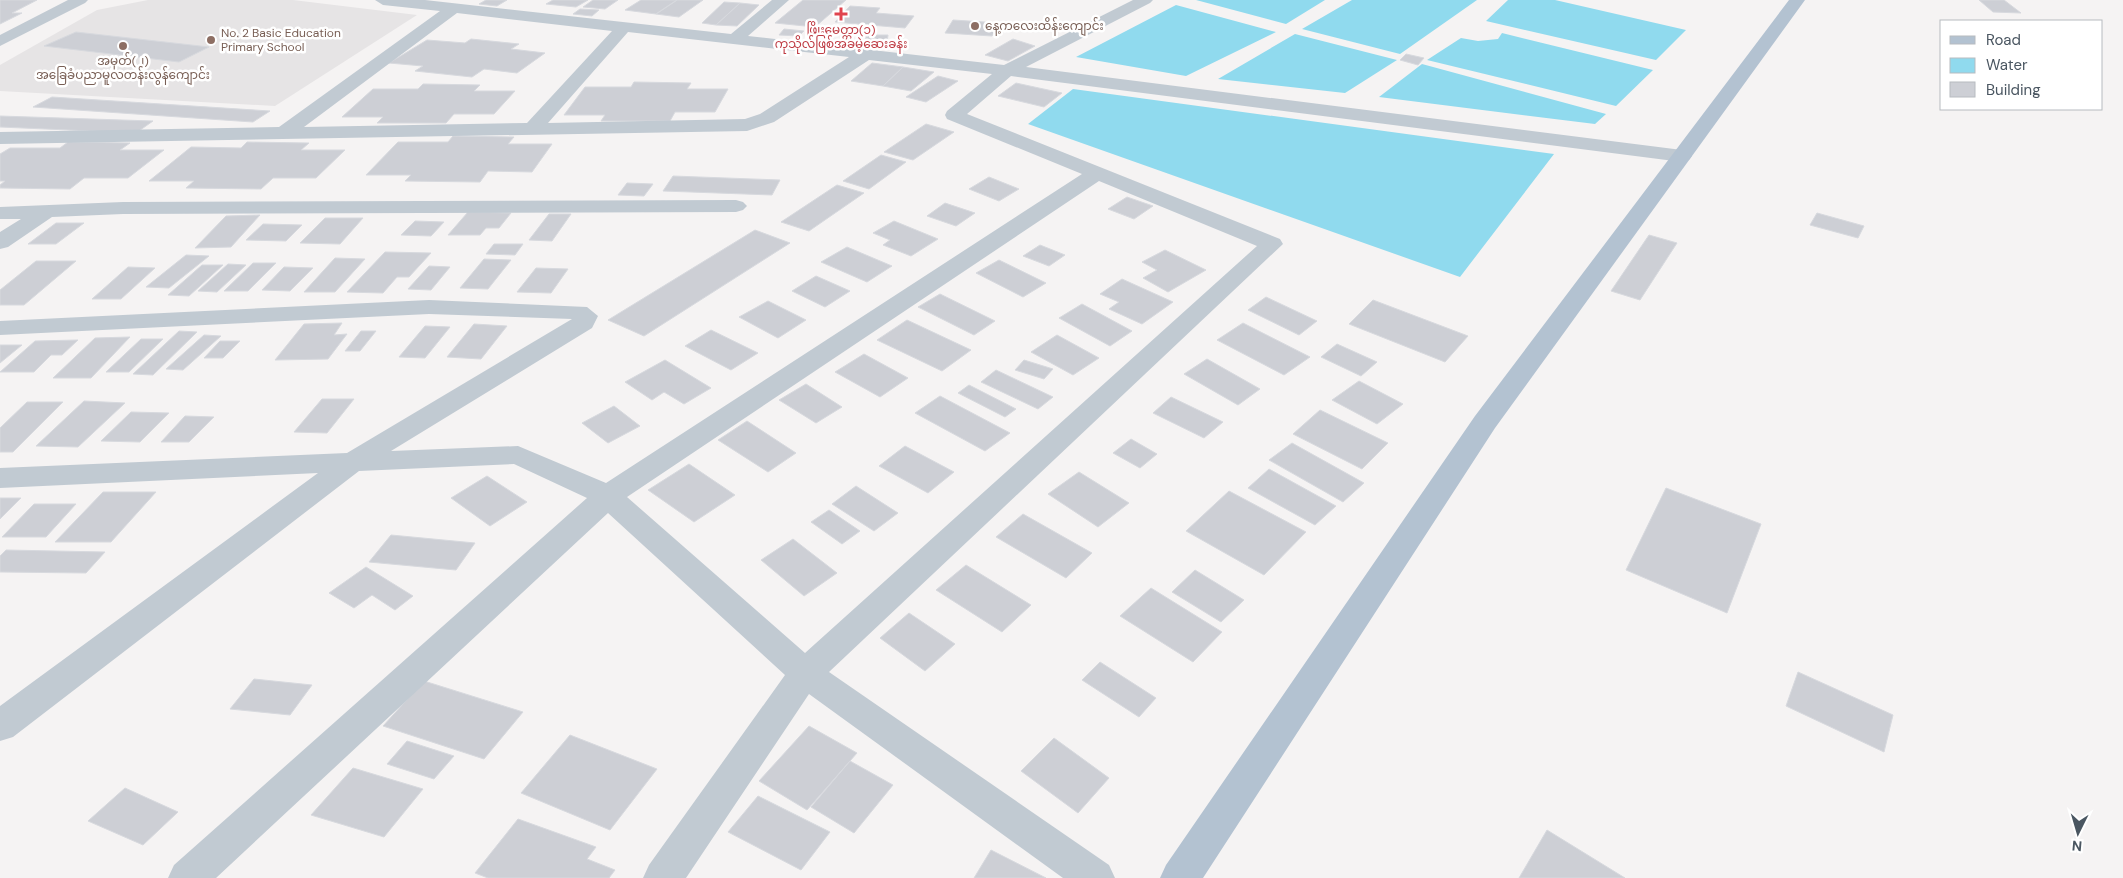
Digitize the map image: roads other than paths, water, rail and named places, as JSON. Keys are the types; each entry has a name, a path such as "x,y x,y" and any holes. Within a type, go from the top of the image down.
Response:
{"main road":[{"path":"1180,878 1485,422 1797,0"}],"street":[{"path":"0,42 80,0"},
{"path":"382,0 868,53 1682,156"},
{"path":"736,38 780,0"},
{"path":"663,878 805,673 1272,244 954,115 1007,70 1146,0"},
{"path":"284,133 454,8"},
{"path":"533,128 625,26"},
{"path":"0,138 747,125 767,118 868,53"},
{"path":"188,878 608,496 1097,174"},
{"path":"0,213 123,208 736,206"},
{"path":"0,242 46,212"},
{"path":"0,328 429,307 579,312 586,316 583,323 353,462 0,726"},
{"path":"0,478 518,455 608,496 805,673 1095,878"}],"water":[{"path":"1196,0 1325,0 1286,24"},
{"path":"1352,0 1477,0 1400,54 1302,29"},
{"path":"1508,0 1555,0 1686,30 1656,60 1486,21"},
{"path":"1176,5 1276,32 1186,76 1076,57"},
{"path":"1502,33 1653,70 1616,106 1427,60 1461,38 1478,41 1498,39"},
{"path":"1295,34 1397,60 1345,93 1218,79"},
{"path":"1422,64 1606,114 1595,124 1379,97"},
{"path":"1073,89 1554,154 1460,277 1028,124"}],"place":[{"name":"ဖြိုးမေတ္တာ(၁) ကုသိုလ်ဖြစ်အခမဲ့ဆေးခန်း","path":"841,14"},
{"name":"နေ့ကလေးထိန်းကျောင်း","path":"975,26"},
{"name":"No. 2 Basic Education Primary School","path":"211,40"},
{"name":"အမှတ်(၂) အခြေခံပညာမူလတန်းလွန်ကျောင်း","path":"123,46"}]}
